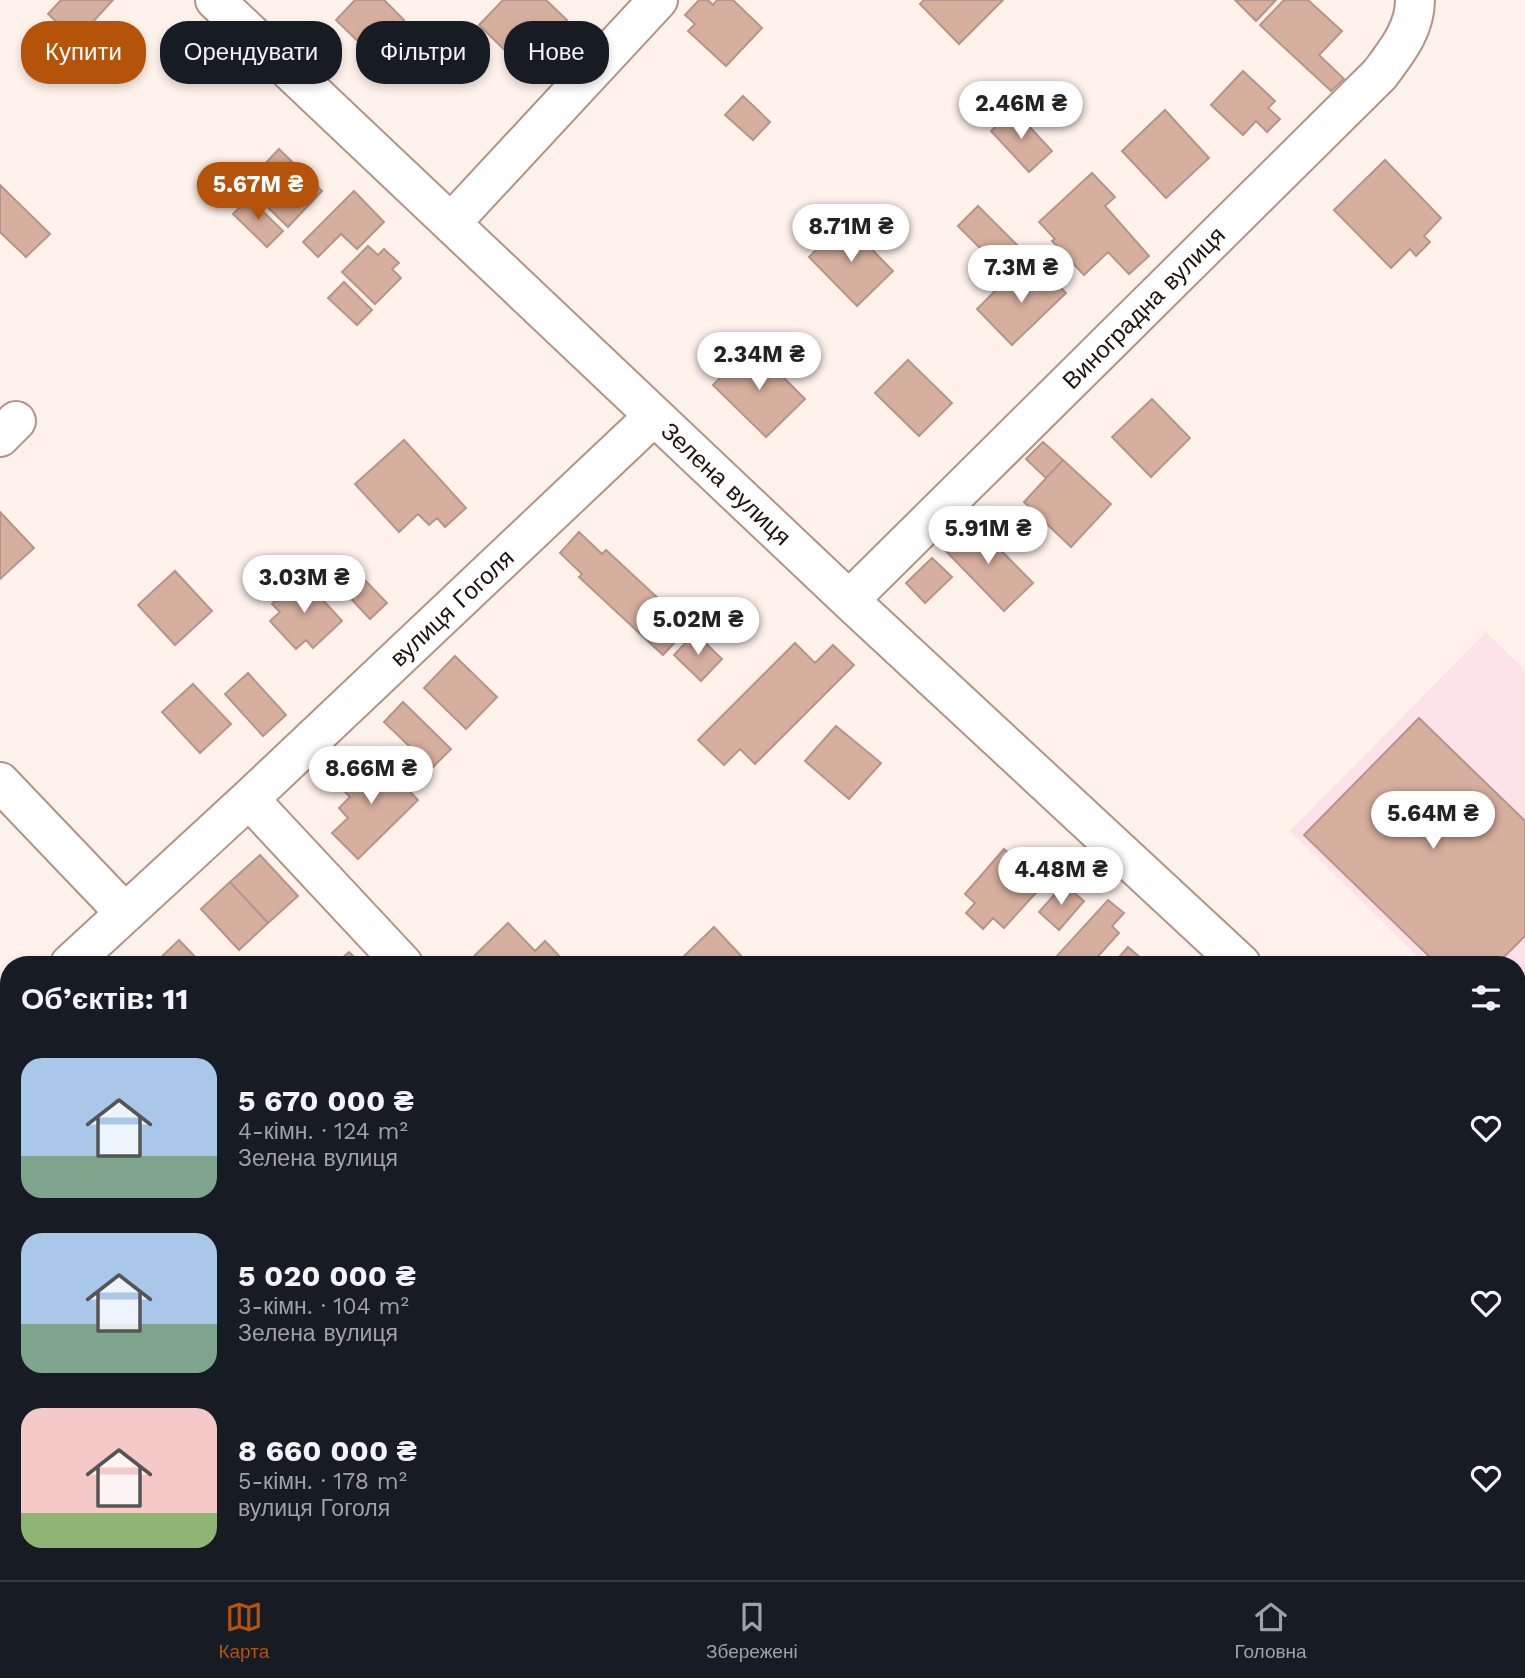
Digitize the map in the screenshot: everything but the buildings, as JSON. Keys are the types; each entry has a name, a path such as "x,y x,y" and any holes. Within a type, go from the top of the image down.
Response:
{"main road":[{"name":"Зелена вулиця","path":"215,0 849,600 1232,956"},
{"path":"451,223 658,0"},
{"name":"Виноградна вулиця","path":"849,600 1380,74 1402,45 1415,13 1415,0"},
{"name":"вулиця Гоголя","path":"79,956 654,416"},
{"path":"0,782 125,914"},
{"path":"249,799 396,956"}],"shaded area":[{"path":"1486,632 1525,670 1525,956 1417,956 1290,831"}]}
